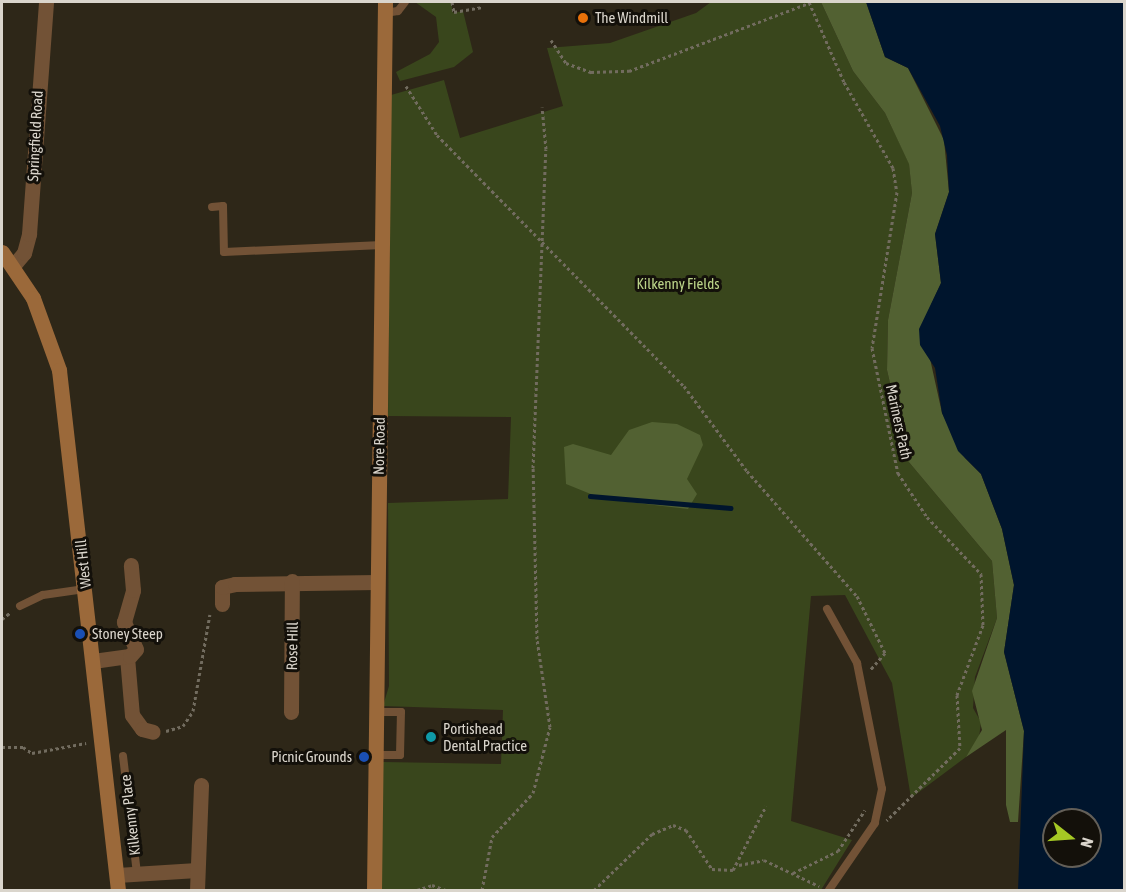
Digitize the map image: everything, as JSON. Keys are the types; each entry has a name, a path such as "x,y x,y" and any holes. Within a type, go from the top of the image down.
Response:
{"street":[{"name":"Springfield Road","path":"13,266 24,253 30,224 46,2"},
{"name":"Nore Road","path":"374,891 385,7"},
{"name":"West Hill","path":"2,252 13,266 44,323 58,370 118,883"},
{"path":"93,661 127,657 136,649 124,622 133,590 131,565"},
{"path":"222,604 222,587 292,581 377,582"},
{"name":"Rose Hill","path":"291,712 292,581"},
{"path":"127,657 132,715 142,729 153,732"},
{"path":"197,891 204,800 201,785"},
{"name":"Kilkenny Place","path":"118,883 137,874 197,870"}],"lane":[{"path":"385,7 398,11 405,2"},
{"path":"212,207 223,206 224,252 382,245"},
{"path":"20,606 43,595 85,589"},
{"path":"827,609 851,647 861,678 881,783 870,831 829,891"},
{"path":"375,755 400,755 401,712 376,712"},
{"name":"Kilkenny Place","path":"123,756 137,874"}],"path":[{"path":"452,2 454,12 483,7"},
{"path":"551,40 566,63 591,72 629,71 809,2"},
{"name":"Mariners Path","path":"809,2 844,82 893,168 897,192 872,348 898,473 927,516 981,574 983,626 957,695 960,748 870,831"},
{"path":"406,86 437,135 684,386 747,471 856,596 885,653 861,678"},
{"path":"482,891 492,837 532,793 550,727 537,639 533,468 542,243 542,107"},
{"path":"153,732 178,728 190,718 212,605 222,604"},
{"path":"2,747 22,747 32,753 102,741"},
{"path":"793,873 838,851 881,783"},
{"path":"738,865 765,806"},
{"path":"594,891 652,834 674,825 686,830 716,871 764,860 829,891"},
{"path":"417,891 432,885 446,891"}],"green space":[{"path":"415,2 451,2 453,13 463,11 473,52 454,67 400,81 396,72 430,54 439,42 436,17"},
{"name":"Kilkenny Fields","path":"711,2 821,2 853,71 885,113 909,163 912,193 888,320 887,370 908,461 992,561 997,618 975,677 973,708 981,722 979,738 966,757 911,798 892,683 845,595 811,596 791,821 852,840 821,890 381,890 383,762 501,764 503,710 383,706 389,686 388,503 508,499 511,417 388,416 391,95 444,80 460,138 563,106 547,48 610,43 696,13"},
{"path":"821,2 866,2 885,57 908,68 944,140 949,192 935,234 941,283 926,316 929,354 942,413 965,458 981,474 1002,529 1014,585 1004,652 1024,731 1018,822 1010,822 1006,805 1006,730 966,757 982,730 972,691 997,618 992,561 908,461 887,370 888,320 912,193 909,164 885,113 853,71"},
{"path":"652,422 677,424 700,435 703,445 687,479 697,494 688,509 603,499 566,484 564,447 573,444 611,455 629,430"}],"water":[{"path":"866,2 1124,2 1124,890 1018,890 1024,731 1004,652 1014,585 1002,529 981,474 958,451 942,413 935,368 920,345 919,329 941,283 935,234 949,192 947,155 940,126 908,68 885,57"}],"waterway":[{"path":"590,496 730,508"}],"place":[{"name":"The Windmill","path":"583,18"},
{"name":"Stoney Steep","path":"80,634"},
{"name":"Portishead Dental Practice","path":"431,737"},
{"name":"Picnic Grounds","path":"364,757"}]}
